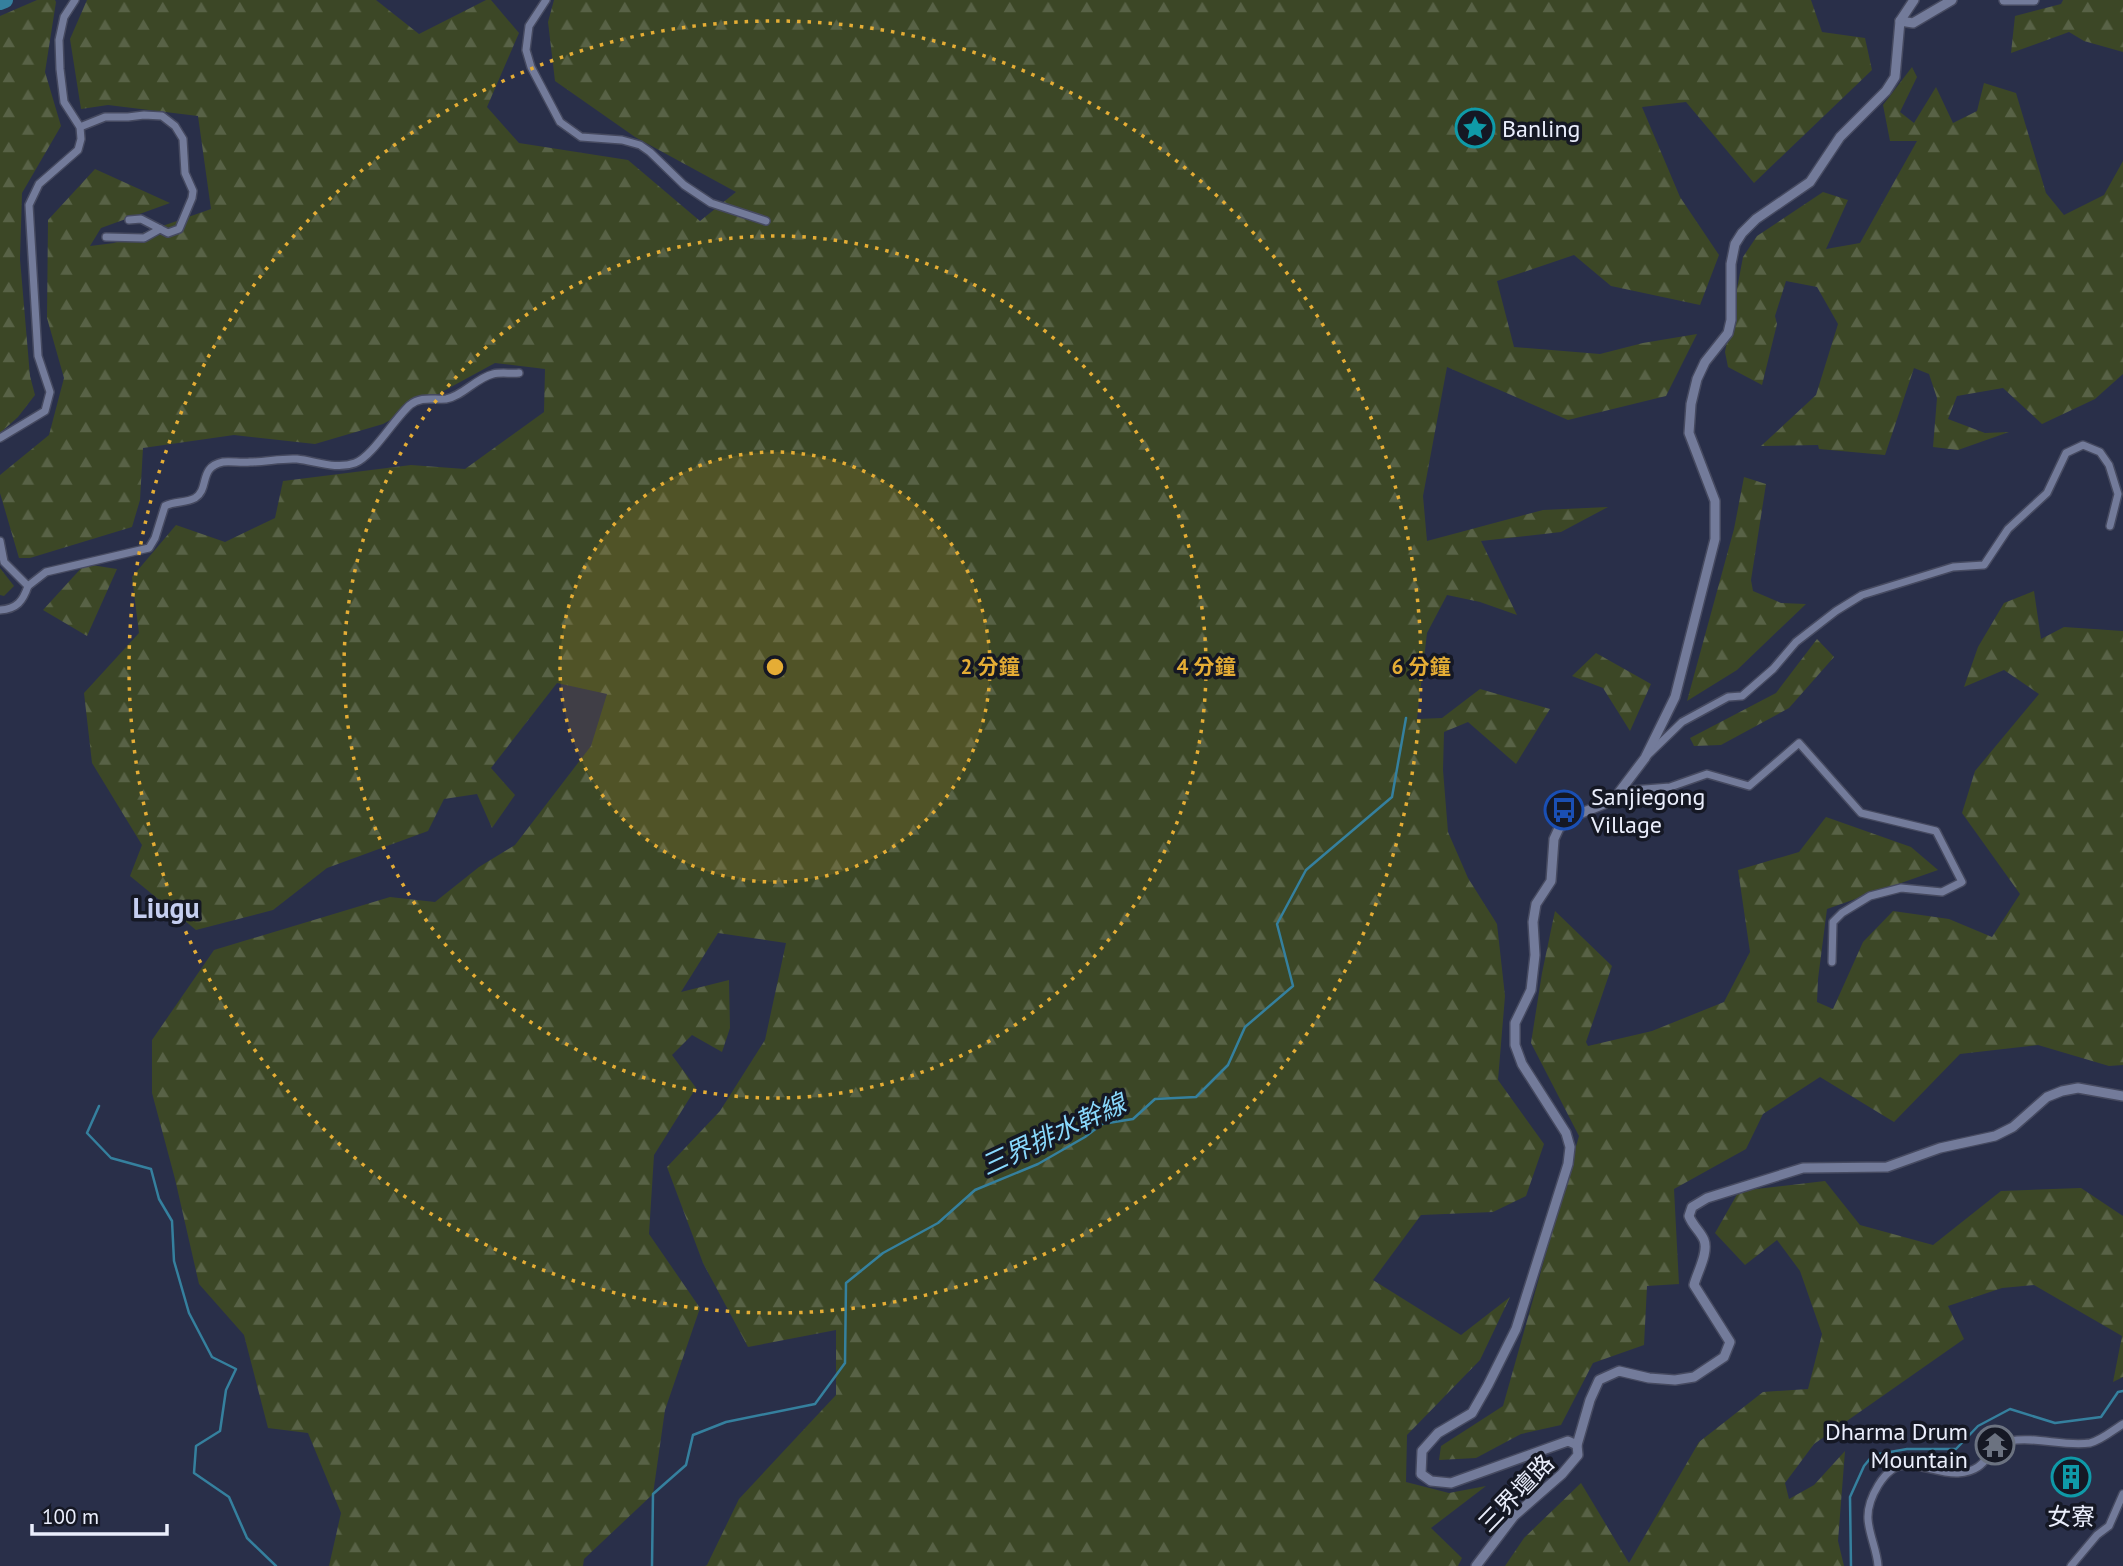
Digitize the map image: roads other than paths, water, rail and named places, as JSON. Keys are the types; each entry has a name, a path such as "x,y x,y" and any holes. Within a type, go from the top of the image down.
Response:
{"street":[{"path":"0,438 45,411 50,392 38,356 29,205 39,184 78,150 81,139 80,127 64,103 60,69 59,40 64,17 75,0"},
{"path":"546,0 529,26 526,50 531,66 560,122 580,137 622,140 640,145 684,185 712,203 766,221"},
{"path":"1645,758 1675,697 1715,539 1715,501 1689,433 1691,404 1697,379 1705,362 1728,333 1731,320 1731,264 1735,244 1756,219 1810,182 1840,137 1886,91 1895,77 1900,21 1914,0"},
{"path":"1900,21 1913,23 1952,0"},
{"path":"2004,0 2034,0"},
{"path":"80,127 105,117 144,115 162,116 176,125 183,139 185,173 193,191 179,229 167,233 141,219 129,220"},
{"path":"106,237 144,238 160,229"},
{"path":"0,610 11,609 23,600 28,586 46,572 149,548 165,506 174,501 196,498 201,492 206,474 213,465 278,458 332,466 355,464 365,458 413,402 425,398 448,399 492,374 519,373"},
{"path":"1577,1446 1568,1441 1547,1447 1483,1474 1451,1483 1432,1481 1421,1474 1422,1451 1438,1433 1472,1413 1516,1329 1569,1164 1570,1147 1566,1133 1521,1064 1515,1045 1515,1023 1531,990 1536,904 1551,881 1554,839 1559,828 1574,816 1604,804 1621,793 1645,758 1682,722 1728,697 1742,696 1773,668 1796,642 1836,611 1862,596 1953,567 1984,565 2008,529 2047,493 2066,453 2083,444 2100,452 2109,465 2118,494 2110,526"},
{"path":"0,541 4,562 28,586"},
{"path":"1620,791 1670,787 1707,774 1749,786 1799,743 1861,813 1936,831 1962,882 1941,892 1901,888 1870,896 1842,913 1833,922 1832,962"},
{"name":"三界壇路","path":"1476,1566 1514,1516 1578,1455 1577,1446 1590,1400 1599,1380 1619,1371 1649,1378 1675,1380 1694,1377 1724,1357 1730,1342 1694,1285 1705,1241 1689,1216 1692,1207 1733,1188 1802,1168 1887,1167 1940,1148 1995,1136 2012,1128 2048,1097 2062,1091 2078,1088 2123,1097"},
{"path":"1878,1566 1878,1554 1868,1519 1870,1504 1886,1473 1903,1465 1955,1473 1976,1471 1995,1449 2008,1441 2092,1443 2123,1424"},
{"path":"2071,1566 2097,1535 2109,1526 2123,1494"}],"waterway":[{"path":"0,2 5,0"},
{"name":"三界排水幹線","path":"652,1566 653,1494 686,1465 693,1435 726,1422 815,1404 845,1363 846,1283 883,1253 938,1223 975,1190 1038,1164 1102,1124 1133,1119 1155,1099 1196,1097 1228,1065 1245,1027 1293,986 1277,924 1306,870 1392,797 1406,718"},
{"path":"99,1106 87,1133 111,1158 151,1169 159,1199 172,1221 174,1261 189,1313 212,1357 236,1369 226,1390 220,1431 196,1446 194,1473 229,1497 247,1538 276,1566"},
{"path":"1851,1566 1850,1497 1864,1466 1873,1455 1907,1449 1956,1449 1978,1426 2010,1409 2055,1423 2101,1417 2118,1392 2123,1391"}],"place":[{"name":"Banling","path":"1475,128"},
{"name":"Sanjiegong Village","path":"1564,810"},
{"name":"Dharma Drum Mountain","path":"1995,1445"},
{"name":"女寮","path":"2071,1477"}],"district":[{"name":"Liugu","path":"166,907"}]}
